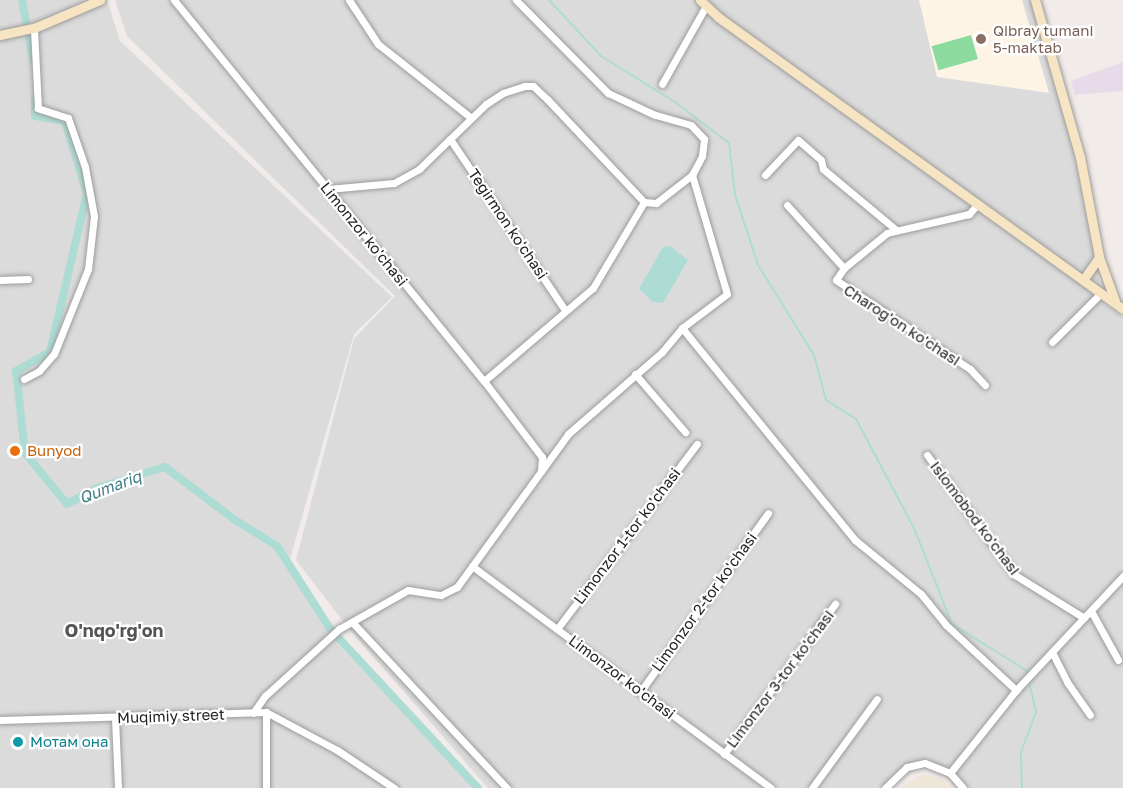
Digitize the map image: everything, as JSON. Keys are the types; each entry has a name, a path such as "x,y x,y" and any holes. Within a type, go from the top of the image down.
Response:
{"main road":[{"path":"0,35 34,28 100,0"},
{"path":"1035,0 1077,147 1099,257 1120,306"},
{"path":"703,3 976,206 1120,306"},
{"path":"1083,280 1099,257"}],"street":[{"name":"Limonzor ko'chasi","path":"174,0 484,381 542,457 541,473"},
{"path":"349,0 378,44 470,117"},
{"path":"328,189 394,183 419,169 470,117 503,93 533,86 644,202 656,203 692,175 702,156 704,138 691,125 655,115 608,93 516,0"},
{"path":"662,84 703,3"},
{"path":"24,379 39,371 54,354 88,269 94,216 84,167 68,118 38,108 34,28"},
{"name":"Tegirmon ko'chasi","path":"450,139 565,310"},
{"path":"765,175 798,140 821,160 823,169 896,229"},
{"path":"254,713 265,696 339,629 408,590 450,593 568,434 662,352 682,328 727,294 692,175"},
{"path":"484,381 592,288 644,202"},
{"path":"787,205 844,268"},
{"name":"Charog'on ko'chasi","path":"976,206 969,214 896,229 844,268 837,284 970,369 985,385"},
{"path":"0,280 28,279"},
{"path":"1052,342 1101,293"},
{"path":"682,328 855,540 921,594 946,625 1017,689"},
{"path":"635,374 685,432"},
{"name":"Limonzor 1-tor ko'chasi","path":"557,628 697,444"},
{"name":"Islomobod ko'chasi","path":"927,455 1016,575 1084,618"},
{"name":"Limonzor 2-tor ko'chasi","path":"640,692 768,513"},
{"name":"Limonzor ko'chasi","path":"472,566 771,788"},
{"path":"950,772 1017,689 1123,576"},
{"name":"Limonzor 3-tor ko'chasi","path":"724,754 835,604"},
{"path":"1091,611 1118,660"},
{"path":"353,623 507,788"},
{"path":"1052,652 1067,682 1090,715"},
{"path":"812,788 877,699"},
{"path":"266,788 266,712 337,750 394,788"},
{"name":"Muqimiy street","path":"0,720 266,712"},
{"path":"115,717 118,788"},
{"path":"885,788 907,767 925,763 950,772 963,788"}],"shaded area":[{"name":"O'nqo'rg'on","path":"0,0 107,0 120,41 392,297 354,334 290,559 335,641 475,788 0,788"},
{"path":"115,0 1032,0 1065,108 1104,304 1123,317 1123,788 958,788 947,777 922,767 906,772 891,788 488,788 349,629 296,560 354,339 395,296 127,36"},
{"name":"Qibray tumani 5-maktab","path":"919,0 1022,0 1049,93 937,77"},
{"path":"1123,62 1123,91 1075,95 1071,81"},
{"path":"923,774 942,779 951,788 900,788"}],"green space":[{"path":"971,35 978,59 938,70 932,46"}],"water":[{"path":"670,246 688,260 663,303 653,302 639,289 663,247"}],"waterway":[{"name":"Qumariq","path":"22,0 33,60"},
{"path":"549,0 601,56 675,102 729,143 735,195 758,265 814,355 826,400 856,419 914,528 952,624 1026,670 1027,675"},
{"name":"Qumariq","path":"35,99 35,116 65,121 87,193 50,352 16,371 25,453 67,504 97,488 165,467 235,520 277,546 331,630 478,788"},
{"path":"1022,788 1021,752 1036,712 1029,681"}],"place":[{"name":"Qibray tumani 5-maktab","path":"981,39"},
{"name":"Bunyod","path":"15,451"},
{"name":"Мотам она","path":"18,742"}],"district":[{"name":"O'nqo'rg'on","path":"114,630"}]}
